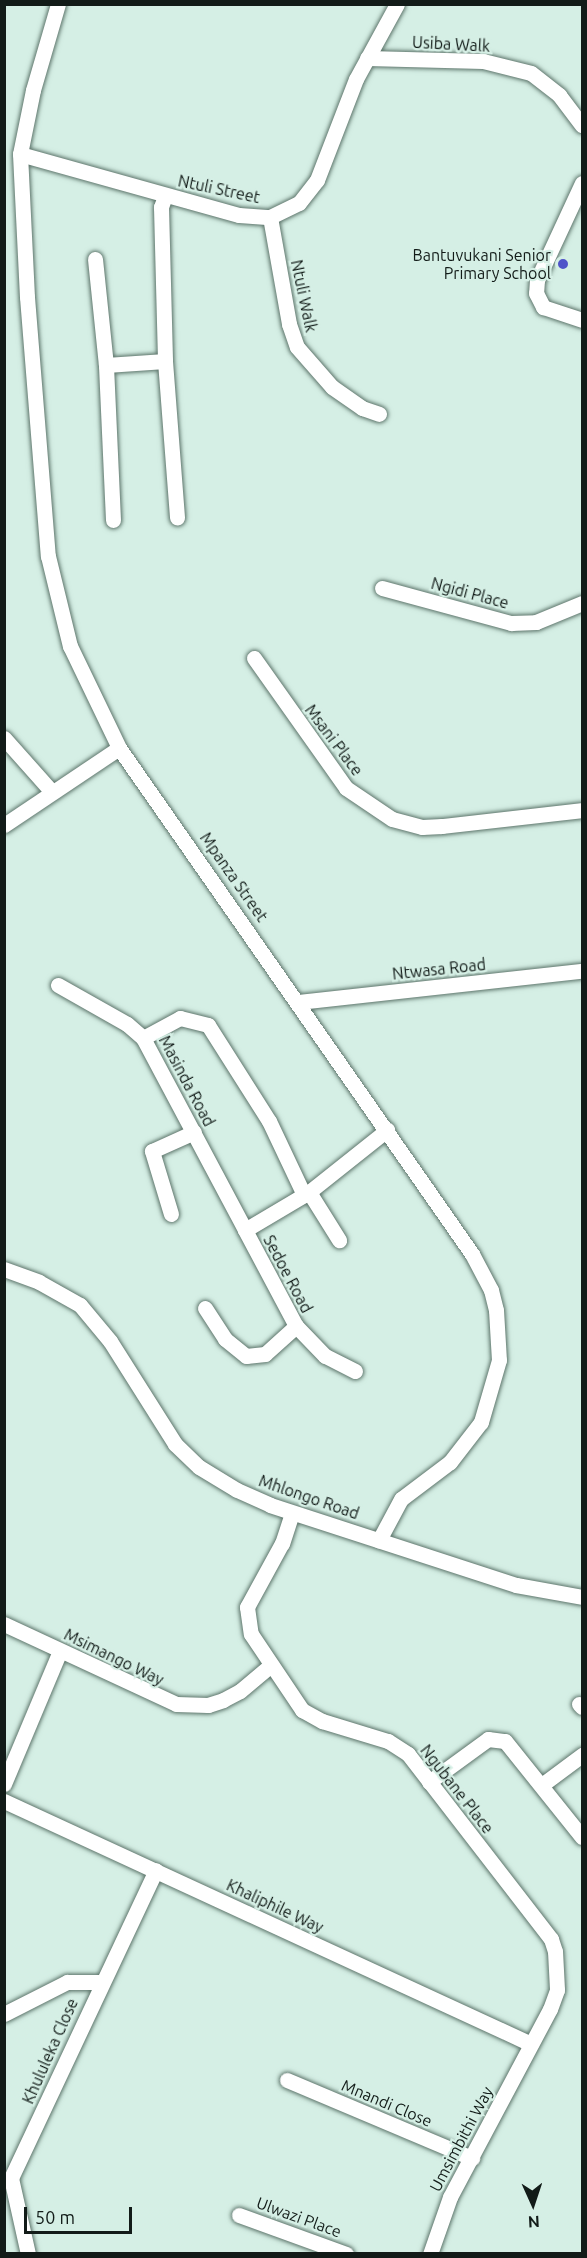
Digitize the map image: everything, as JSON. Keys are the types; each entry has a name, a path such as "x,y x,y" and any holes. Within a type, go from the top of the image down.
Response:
{"street":[{"name":"Mpanza Street","path":"58,4 33,90 20,154 27,297 48,556 70,646 119,748 299,1002 483,1273 496,1310 500,1341 496,1380 481,1422 450,1462 401,1499 379,1540"},
{"name":"Ntuli Street","path":"20,154 239,215 270,218 299,203 317,180 367,58 397,4"},
{"name":"Usiba Walk","path":"367,58 483,61 531,73 559,95 582,125"},
{"path":"582,183 537,280 537,301 543,307 582,320"},
{"path":"165,196 161,207 165,361 177,518"},
{"name":"Ntuli Walk","path":"270,218 289,324 297,347 332,387 362,408 379,414"},
{"path":"96,259 106,365 113,520"},
{"path":"106,365 165,361"},
{"name":"Ngidi Place","path":"382,588 511,623 536,622 582,603"},
{"name":"Msani Place","path":"254,658 324,761 346,788 392,819 432,826 582,810"},
{"path":"4,738 52,792"},
{"path":"4,825 119,748"},
{"name":"Ntwasa Road","path":"299,1002 582,971"},
{"name":"Masinda Road","path":"58,985 128,1024 143,1038 245,1230"},
{"path":"143,1038 180,1018 208,1025 269,1121 306,1194 339,1240"},
{"name":"Sedoe Road","path":"355,1371 325,1356 296,1326 245,1230 306,1194 387,1130"},
{"path":"171,1214 152,1151 194,1132"},
{"name":"Mhlongo Road","path":"4,1269 65,1296 97,1323 186,1456 237,1490 292,1513 516,1585 582,1597"},
{"path":"205,1308 225,1339 246,1356 265,1354 296,1326"},
{"name":"Ngubane Place","path":"292,1513 282,1543 247,1607 247,1624 271,1665 302,1710 322,1721 400,1747 553,1945 557,1990 531,2044"},
{"name":"Msimango Way","path":"4,1624 159,1700 192,1706 208,1705 240,1691 271,1665"},
{"path":"4,1785 60,1651"},
{"path":"429,1782 488,1739 499,1738 512,1747 582,1837"},
{"path":"543,1784 582,1755"},
{"name":"Khaliphile Way","path":"4,1801 531,2044"},
{"name":"Khululeka Close","path":"28,2253 11,2178 100,1982 156,1870"},
{"path":"4,2014 67,1982 100,1982"},
{"name":"Umsimbithi Way","path":"430,2253 450,2198 531,2044"},
{"name":"Mnandi Close","path":"287,2080 472,2158"},
{"name":"Ulwazi Place","path":"239,2214 346,2253"}],"place":[{"name":"Bantuvukani Senior Primary School","path":"563,264"}]}
